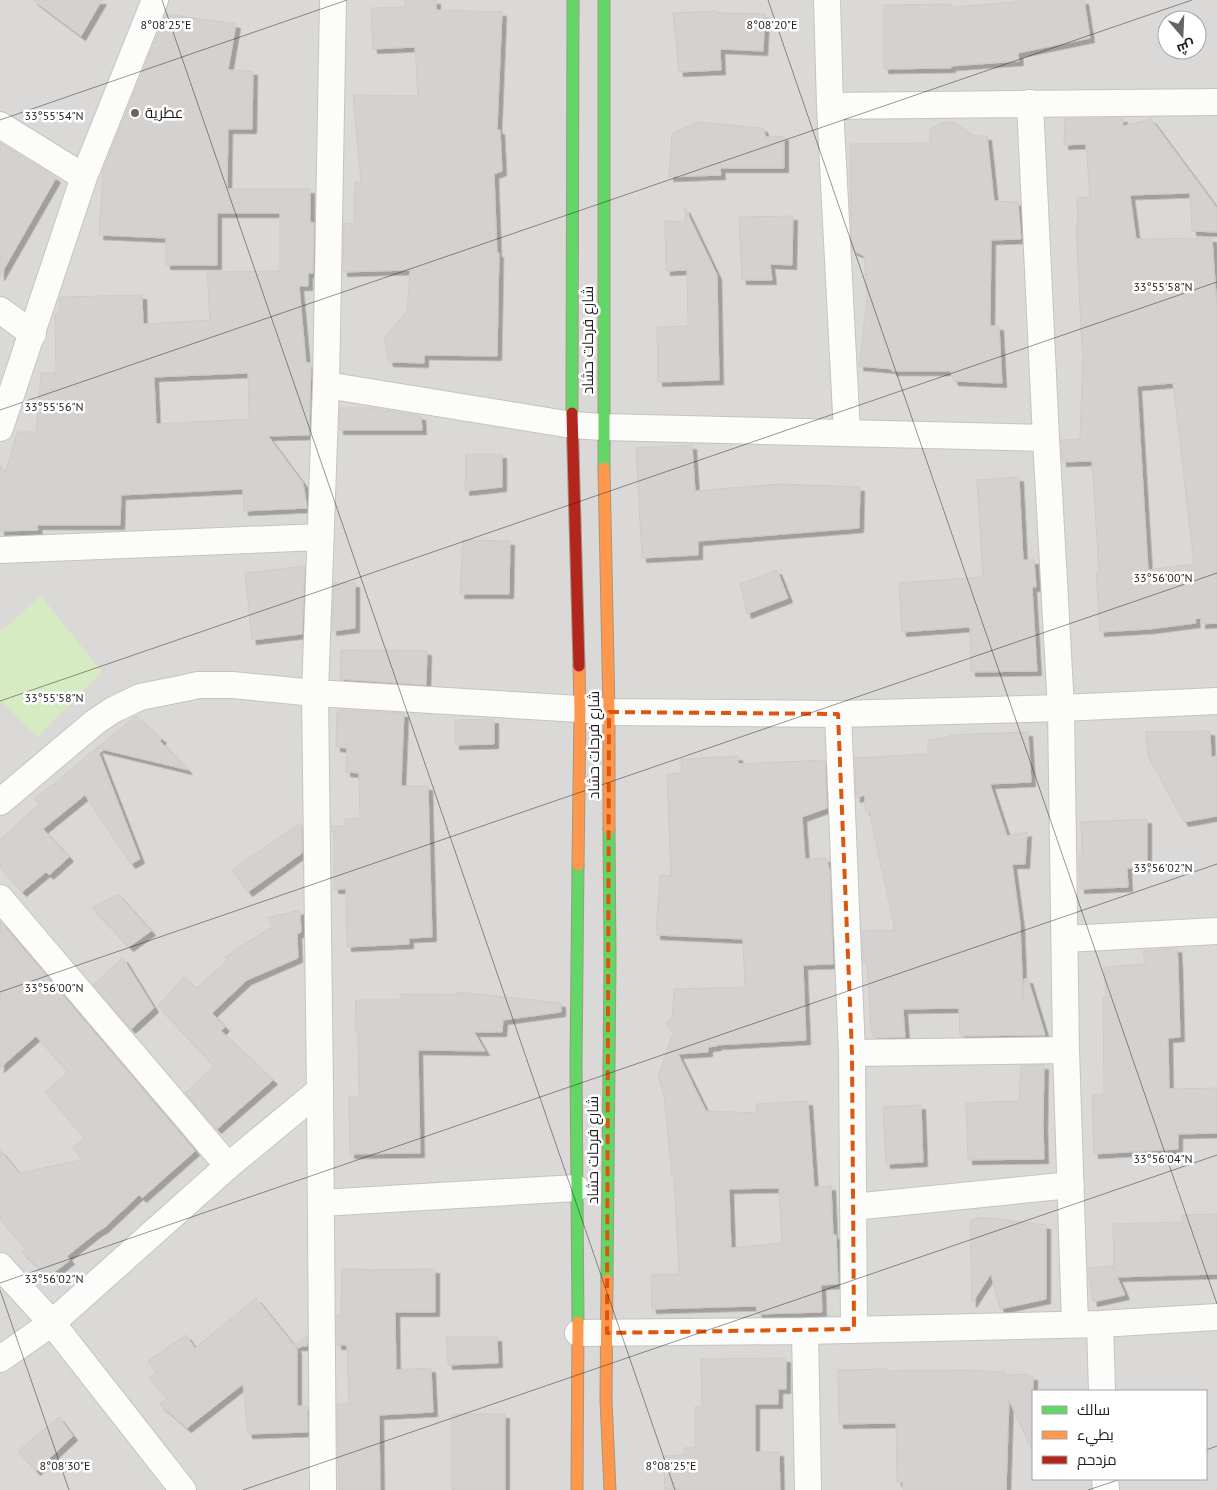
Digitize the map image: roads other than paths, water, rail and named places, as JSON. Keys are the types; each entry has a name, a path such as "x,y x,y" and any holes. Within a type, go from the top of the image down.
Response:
{"main road":[{"name":"شارع فرحات حشاد","path":"573,0 572,425 580,709 580,1065 576,1188 578,1333 577,1490"},
{"name":"شارع فرحات حشاد","path":"604,0 603,427 609,712 605,1063 606,1400 610,1490"}],"street":[{"path":"0,428 84,177 155,0"},
{"path":"323,1490 315,692 326,385 333,0"},
{"path":"827,0 830,106 846,434"},
{"path":"830,106 1217,102"},
{"path":"1030,103 1061,708 1066,1050 1071,1185 1088,1324 1102,1390"},
{"path":"0,125 84,177"},
{"path":"0,310 32,334"},
{"path":"326,385 572,425 1046,438"},
{"path":"0,550 321,537"},
{"path":"0,802 95,722 113,710 140,697 198,686 232,685 609,712 838,714 1061,708 1217,701"},
{"path":"838,714 852,1053 854,1329"},
{"path":"0,898 228,1166"},
{"path":"1065,939 1217,931"},
{"path":"852,1053 1066,1050"},
{"path":"0,1359 52,1323 228,1166 320,1090"},
{"path":"853,1207 1071,1185"},
{"path":"321,1203 576,1188"},
{"path":"0,1266 52,1323 184,1490"},
{"path":"578,1333 805,1331 1088,1324 1217,1317"},
{"path":"805,1331 808,1490"}],"place":[{"name":"عطرية","path":"135,113"}]}
